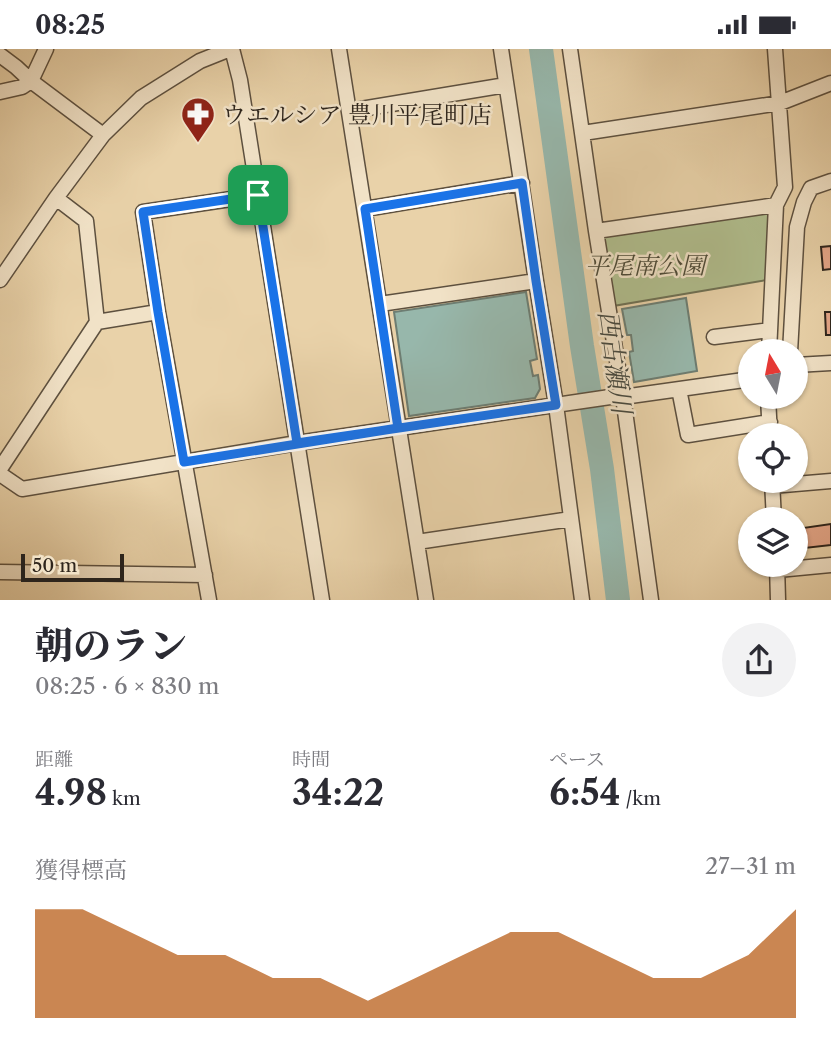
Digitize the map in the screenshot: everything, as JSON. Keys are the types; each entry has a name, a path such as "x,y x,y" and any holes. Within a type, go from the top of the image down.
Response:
{"street":[{"path":"0,92 22,87 31,81 46,49"},
{"path":"0,280 103,135 141,98 200,61 231,49 240,80 322,600"},
{"path":"339,49 426,600"},
{"path":"501,49 536,281 564,404 571,519 582,600"},
{"path":"570,49 597,232 616,397 651,600"},
{"path":"770,339 776,205 785,187 775,49"},
{"path":"0,55 103,135"},
{"path":"583,133 780,103 831,83"},
{"path":"349,111 506,85"},
{"path":"791,339 797,227 810,188 831,181"},
{"path":"365,209 522,183"},
{"path":"209,600 143,212 258,195"},
{"path":"56,198 86,221 97,322 0,472 22,489 297,443 738,381"},
{"path":"597,232 776,205"},
{"path":"380,304 536,281"},
{"path":"97,322 158,312"},
{"path":"714,338 770,330"},
{"path":"808,364 831,363"},
{"path":"679,389 688,435 738,431"},
{"path":"808,482 831,481"},
{"path":"417,542 571,519"},
{"path":"808,566 831,565"},
{"path":"0,572 205,575"},
{"path":"778,577 778,600"}],"green space":[{"name":"平尾南公園","path":"772,210 767,280 613,306 602,235"}],"shaded area":[{"path":"526,292 537,359 530,361 533,376 538,375 540,389 535,398 409,416 394,312"},
{"path":"686,298 697,371 634,382 629,352 633,351 631,335 627,335 622,309"}],"building":[{"path":"831,246 831,269 823,270 821,247"},
{"path":"825,312 831,312 831,335 826,335"},
{"path":"831,524 831,545 808,548 808,527"}],"waterway":[{"name":"西古瀬川","path":"541,49 582,346 602,469 618,600"}],"place":[{"name":"ウエルシア 豊川平尾町店","path":"198,144"}],"route":[{"path":"258,195 143,212 184,462 297,443 398,428 365,209 522,183 556,405 297,443 258,195"}]}
